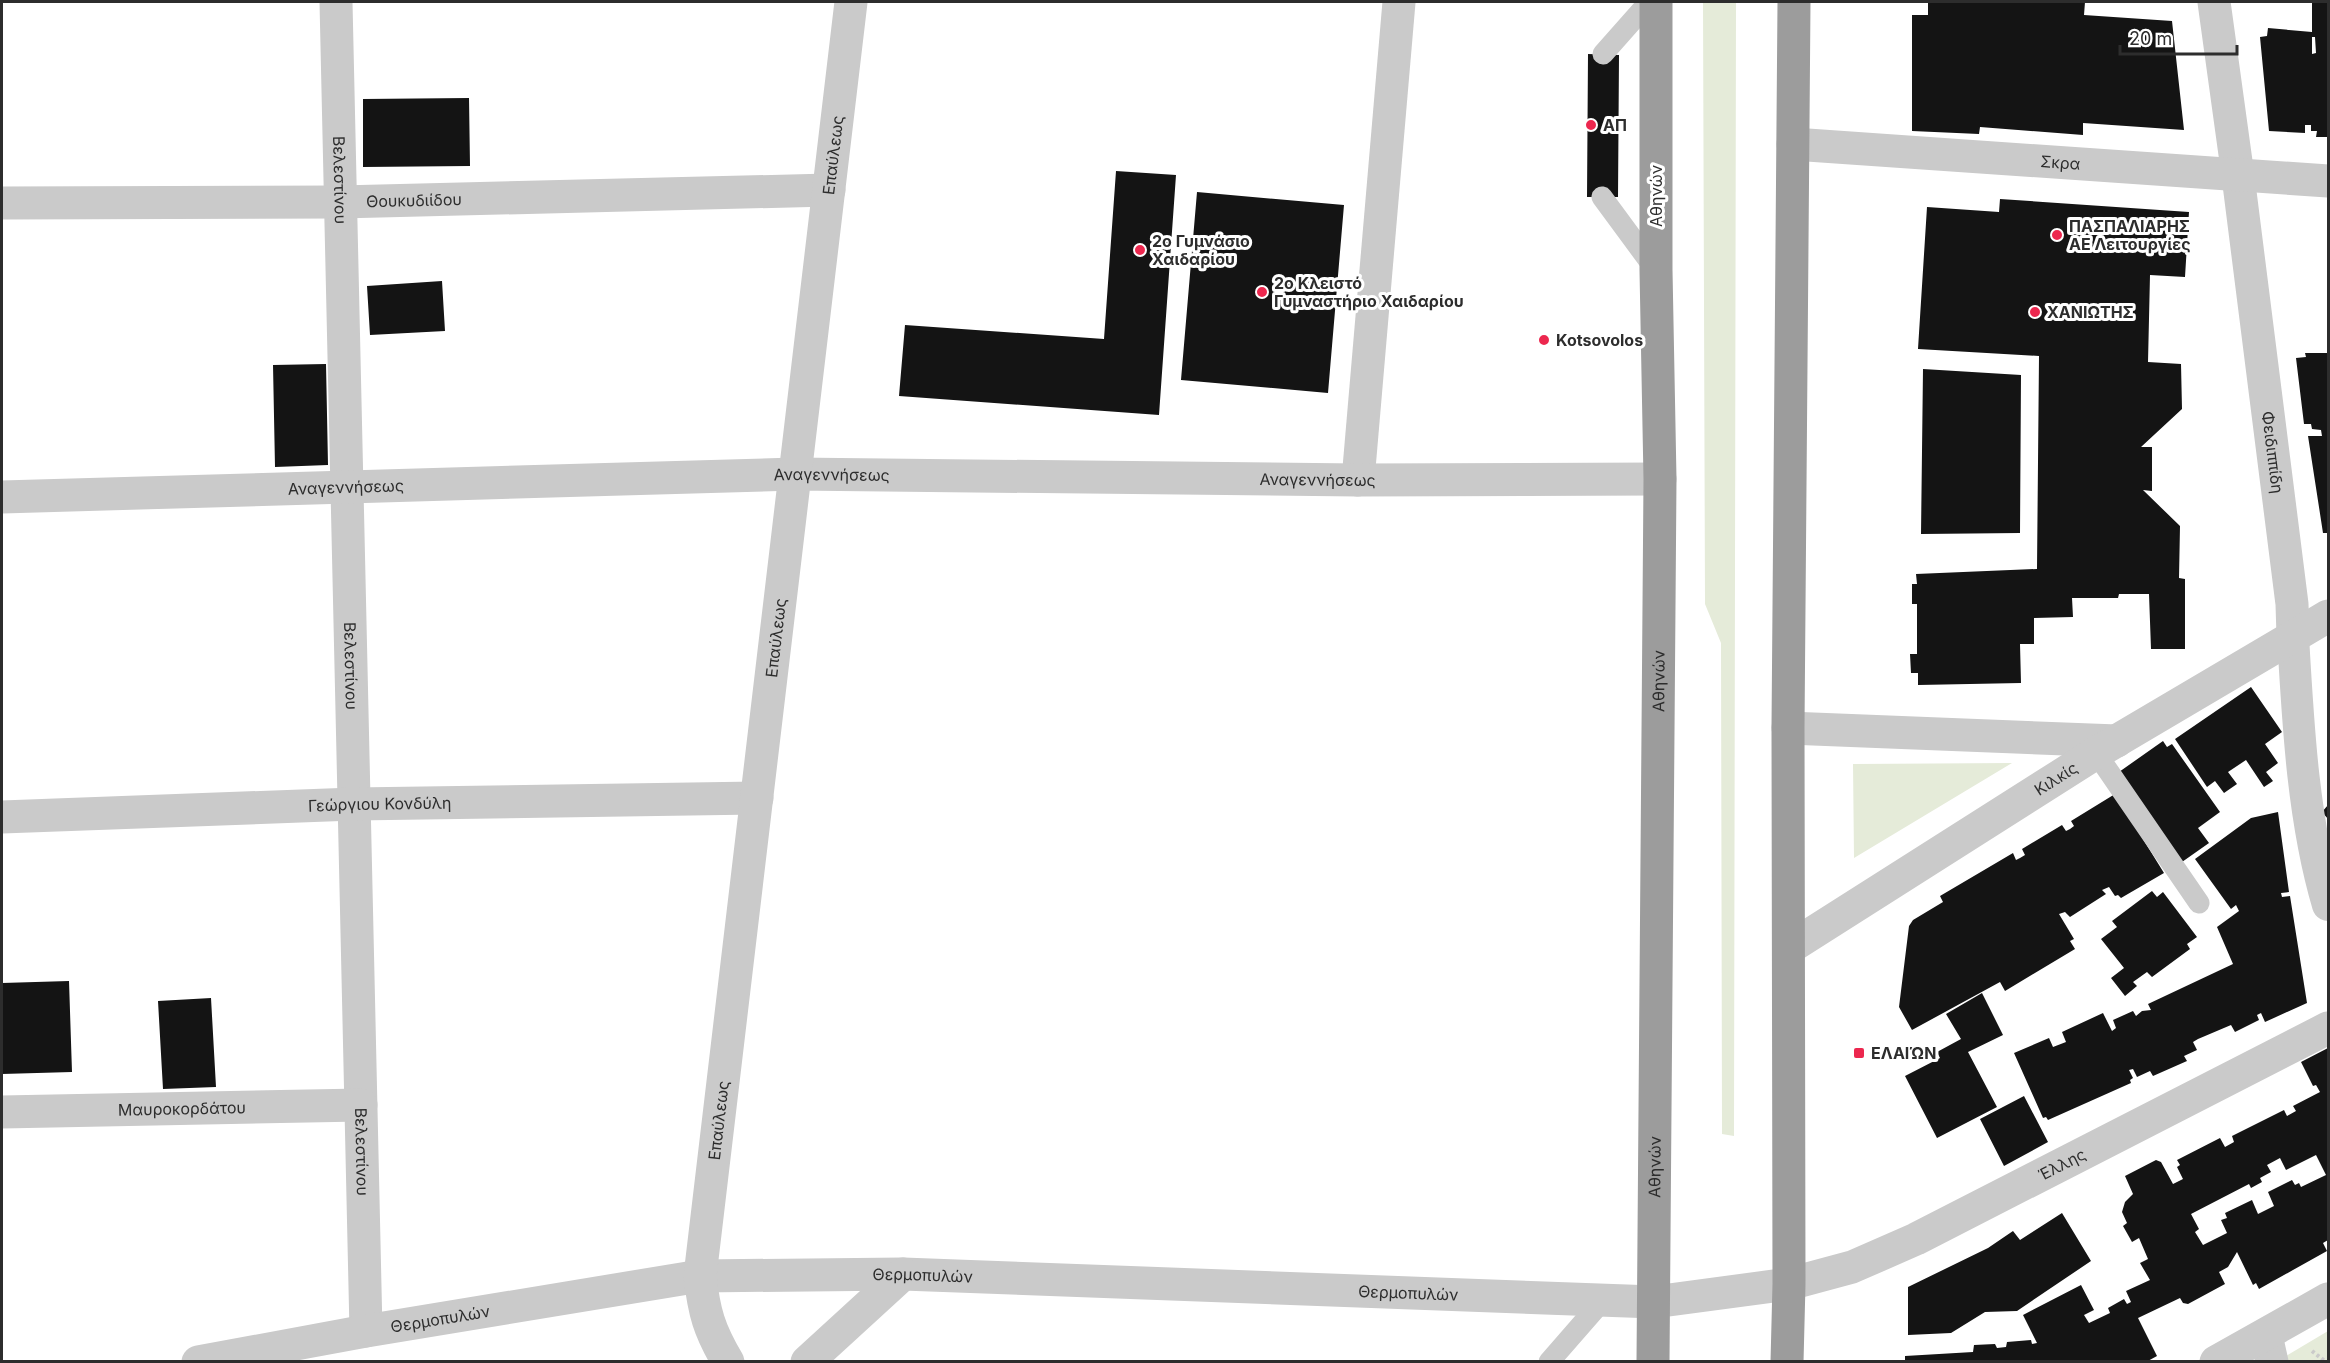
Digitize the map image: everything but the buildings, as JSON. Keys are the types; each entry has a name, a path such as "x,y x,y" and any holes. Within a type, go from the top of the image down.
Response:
{"highway":[{"name":"Αθηνών","path":"1653,1362 1660,479 1656,270 1656,2"},
{"path":"1787,1362 1790,1284 1788,728 1794,2"}],"street":[{"name":"Βελεστίνου","path":"336,2 366,1331"},
{"name":"Επαύλεως","path":"728,1362 717,1343 704,1310 700,1276 851,2"},
{"path":"1358,480 1399,2"},
{"name":"Φειδιππίδη","path":"2214,2 2292,604 2293,636 2318,790 2316,864 2328,904"},
{"name":"Σκρα","path":"1793,144 2328,181"},
{"name":"Θουκυδιίδου","path":"2,203 340,202 829,190"},
{"name":"Αναγεννήσεως","path":"2,497 795,474 1358,480 1660,479"},
{"name":"Κιλκίς","path":"1789,948 2106,747 2328,616"},
{"path":"1788,728 2106,747"},
{"name":"Γεώργιου Κονδύλη","path":"2,817 354,804 757,798"},
{"name":"Έλλης","path":"1654,1302 1790,1284 1852,1267 1916,1239 2328,1028"},
{"name":"Μαυροκορδάτου","path":"2,1112 361,1105"},
{"path":"807,1362 903,1274"},
{"name":"Θερμοπυλών","path":"198,1362 240,1357 366,1331 700,1276 903,1274 1654,1302"},
{"path":"2217,1362 2269,1348 2328,1299"}],"lane":[{"path":"1603,54 1649,2"},
{"path":"1602,197 1656,270"},
{"path":"2106,747 2199,903"},
{"path":"1549,1362 1603,1300"}],"green space":[{"path":"1703,2 1736,2 1734,1136 1722,1134 1721,643 1705,604"},
{"path":"2012,763 1854,858 1853,764"},
{"path":"2328,1331 2328,1361 2288,1361 2286,1356"}],"place":[{"name":"ΑΠ","path":"1591,125"},
{"name":"ΠΑΣΠΑΛΙΑΡΗΣ ΑΕ Λειτουργίες","path":"2057,235"},
{"name":"2ο Γυμνάσιο Χαιδαρίου","path":"1140,250"},
{"name":"2ο Κλειστό Γυμναστήριο Χαιδαρίου","path":"1262,292"},
{"name":"ΧΑΝΙΩΤΗΣ","path":"2035,312"},
{"name":"Kotsovolos","path":"1544,340"},
{"name":"ΕΛΑΙΏΝ","path":"1859,1053"}]}
